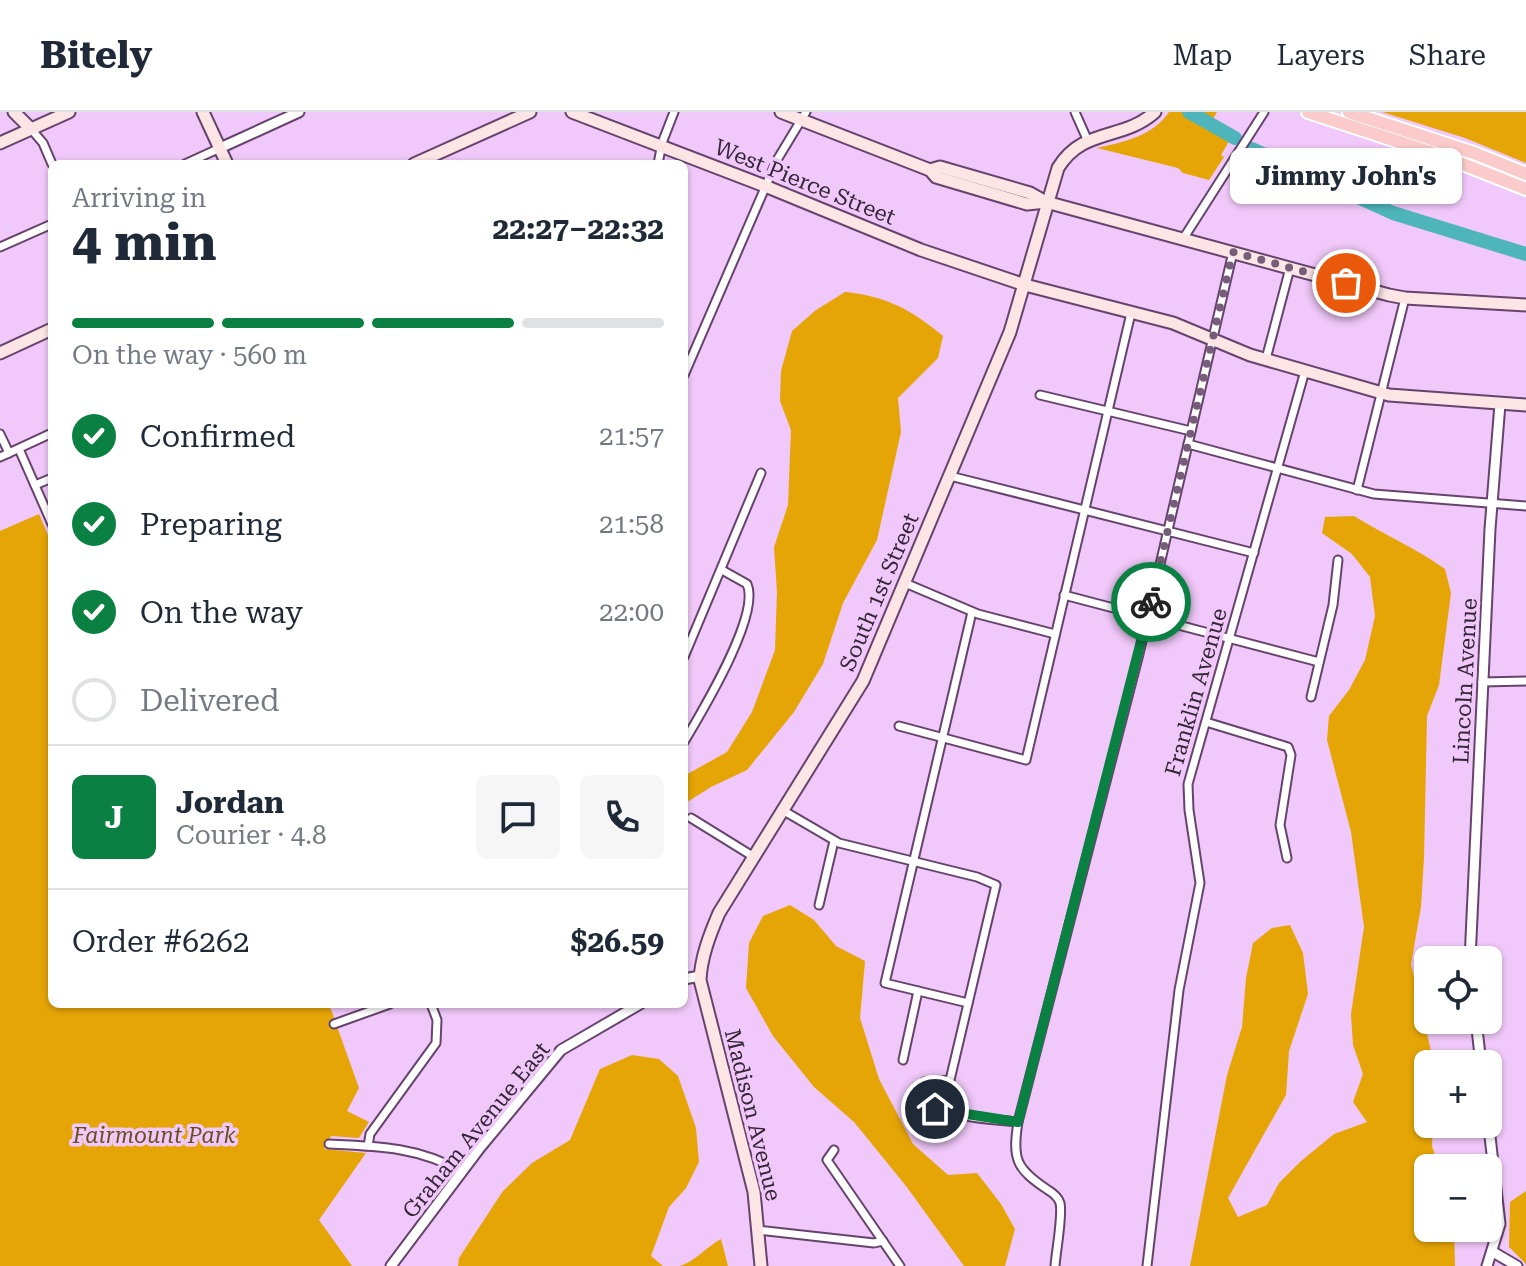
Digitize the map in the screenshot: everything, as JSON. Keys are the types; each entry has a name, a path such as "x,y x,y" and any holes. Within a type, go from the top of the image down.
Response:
{"main road":[{"path":"14,112 31,129"},
{"path":"0,143 69,112"},
{"path":"203,112 225,160"},
{"path":"423,160 530,112"},
{"name":"West Pierce Street","path":"572,112 921,250 1025,285 1173,323 1250,355 1382,393 1526,405"},
{"path":"781,112 804,116 930,170 936,177 1027,204 1046,202 1405,298 1526,305"},
{"path":"1087,139 1129,129 1155,112"},
{"path":"1308,112 1474,153 1526,174"},
{"path":"1349,112 1445,157 1526,189"},
{"name":"South 1st Street","path":"700,976 719,913 863,681 1010,332 1046,202 1060,164 1087,139"},
{"path":"0,353 48,331"},
{"name":"Madison Avenue","path":"700,976 754,1192 761,1266"},
{"path":"688,980 702,989"}],"street":[{"path":"194,160 299,112"},
{"path":"659,160 674,112"},
{"path":"1075,112 1087,139"},
{"path":"1183,239 1264,112"},
{"path":"688,366 765,186 804,116"},
{"path":"31,129 43,143 50,160"},
{"path":"0,247 48,226"},
{"path":"1055,1266 1060,1205 1054,1194 1029,1177 1020,1166 1015,1152 1018,1122 1148,616 1233,252"},
{"path":"1266,359 1290,268"},
{"path":"1357,490 1405,298"},
{"path":"899,726 1026,760 1131,313"},
{"name":"Franklin Avenue","path":"1147,1266 1177,1004 1199,893 1200,868 1187,795 1305,371"},
{"path":"1040,395 1191,431"},
{"name":"Lincoln Avenue","path":"1471,946 1482,682 1500,404"},
{"path":"0,434 9,453"},
{"path":"0,457 48,435"},
{"path":"1188,444 1380,495 1526,506"},
{"path":"19,449 48,514"},
{"path":"688,648 761,473"},
{"path":"950,476 1254,553"},
{"path":"35,485 48,480"},
{"path":"43,502 48,500"},
{"path":"1311,697 1333,605 1338,560"},
{"path":"688,733 713,695 749,598 747,584 722,570"},
{"path":"905,583 972,612 1055,634"},
{"path":"1064,595 1319,662"},
{"path":"968,1003 885,983 972,612"},
{"path":"1482,682 1526,681"},
{"path":"1206,722 1285,744 1291,755 1280,825 1287,858"},
{"path":"784,811 834,841 993,881 996,885 950,1080 920,1085 919,1095 928,1105 940,1111 1018,1122"},
{"path":"691,818 754,857"},
{"path":"819,905 834,841"},
{"path":"688,978 700,976"},
{"path":"903,1060 918,991"},
{"path":"334,1024 379,1008"},
{"path":"368,1146 370,1134 436,1043 437,1020 432,1008"},
{"name":"Graham Avenue East","path":"391,1266 561,1050 633,1008"},
{"path":"1487,1266 1498,1236 1499,1216 1490,1138"},
{"path":"329,1144 387,1146 429,1155 462,1172"},
{"path":"834,1150 827,1160 900,1266"},
{"path":"758,1230 874,1243 883,1241"},
{"path":"1493,1252 1517,1266"}],"green space":[{"path":"1169,112 1217,112 1213,119 1234,133 1221,155 1224,157 1209,180 1183,173 1178,168 1097,148 1146,132"},
{"path":"1382,112 1526,112 1526,163 1465,138"},
{"path":"845,292 886,301 920,319 943,336 938,358 898,398 901,432 877,540 843,603 823,664 794,712 747,770 688,801 688,774 727,752 752,712 775,650 777,592 774,547 788,505 791,430 780,401 781,371 792,331 816,310"},
{"name":"Fairmount Park","path":"39,514 48,535 48,1008 330,1008 359,1088 347,1111 369,1122 359,1138 331,1136 324,1149 366,1153 319,1220 352,1266 0,1266 0,531"},
{"path":"1354,516 1423,555 1445,569 1451,593 1439,685 1427,716 1421,907 1411,964 1414,977 1414,1034 1427,1034 1431,1050 1414,1050 1414,1138 1432,1138 1435,1154 1414,1154 1414,1242 1454,1242 1455,1266 1190,1266 1227,1075 1242,1027 1253,943 1272,928 1290,925 1303,953 1308,994 1289,1051 1286,1095 1228,1198 1238,1217 1267,1205 1279,1183 1334,1134 1367,1122 1353,1102 1363,1074 1353,1045 1351,1014 1364,927 1351,832 1327,740 1329,716 1349,690 1365,660 1375,616 1370,577 1352,554 1322,533 1325,517"},
{"path":"790,905 814,920 836,946 865,961 860,1018 879,1079 913,1144 948,1175 977,1173 1001,1204 1015,1229 1005,1266 964,1266 906,1186 854,1122 814,1087 773,1036 746,988 749,943 763,916"},
{"path":"632,1055 659,1059 678,1076 696,1128 699,1162 686,1188 669,1207 651,1256 663,1266 458,1266 459,1258 503,1191 532,1163 570,1140 600,1069"},
{"path":"1526,1191 1526,1264 1509,1247 1510,1202"},
{"path":"721,1239 728,1266 680,1266 691,1261"}],"waterway":[{"path":"1189,112 1235,138"},
{"path":"1252,149 1393,213 1526,254"}],"way so far":[{"path":"1151,602 1233,252 1346,283"}],"place":[{"name":"Jimmy John's","path":"1346,283"}],"route":[{"path":"935,1109 1018,1122 1151,602"}]}
